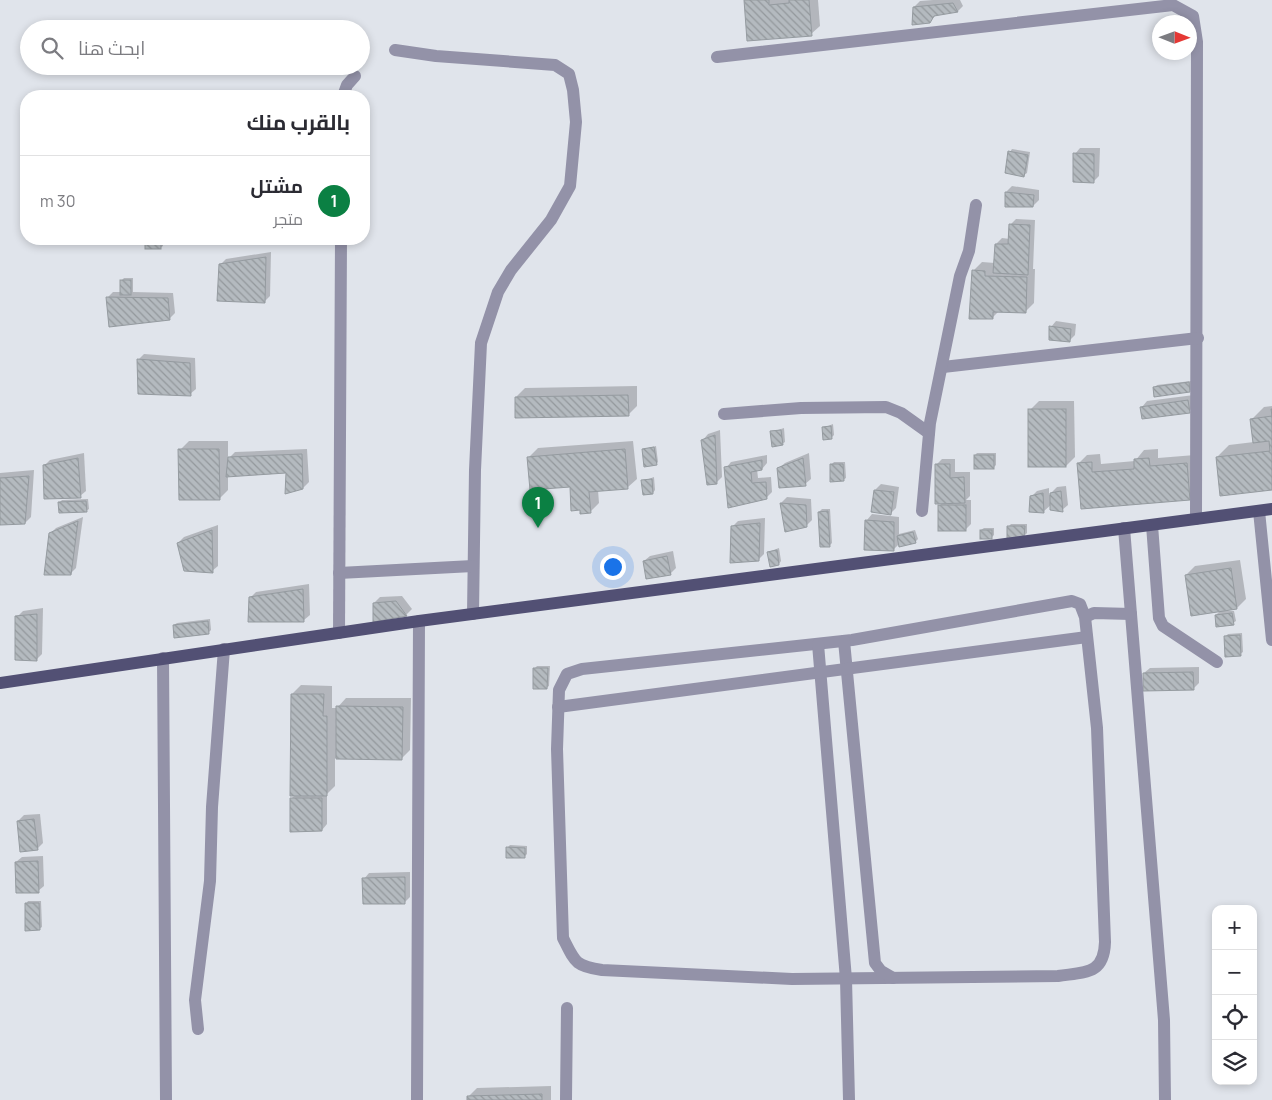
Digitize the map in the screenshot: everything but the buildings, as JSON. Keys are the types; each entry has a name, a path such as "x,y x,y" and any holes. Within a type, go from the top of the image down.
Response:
{"main road":[{"path":"0,683 419,621 1272,509"}],"street":[{"path":"717,57 1173,5 1193,16 1197,42 1198,338 1196,519"},
{"path":"395,50 436,56 555,65 569,74 574,90 576,122 570,186 551,220 523,254 498,292 481,343 472,566 473,614"},
{"path":"345,90 355,76"},
{"path":"922,511 929,433 960,276 969,251 976,205"},
{"path":"339,633 341,245"},
{"path":"943,367 1198,338"},
{"path":"724,414 800,408 886,407 902,413 929,433"},
{"path":"1258,511 1272,640"},
{"path":"1152,525 1159,618 1162,626 1217,662"},
{"path":"1124,528 1164,1020 1165,1100"},
{"path":"339,573 472,566"},
{"path":"1072,601 1080,604 1085,617 1097,728 1104,957 1099,966 1088,972 1058,976 846,979 602,970 582,967 573,957 563,938 557,749 558,707 561,683 567,674 582,669 844,641 1072,601"},
{"path":"1085,617 1101,612 1130,614"},
{"path":"416,1100 419,621"},
{"path":"558,707 1087,637"},
{"path":"844,641 875,963 881,971 895,979"},
{"path":"818,644 846,979 849,1100"},
{"path":"198,1029 195,1000 210,881 212,807 224,649"},
{"path":"163,658 166,1100"},
{"path":"566,1100 567,1008"}],"place":[{"name":"مشتل","path":"538,528"}]}
